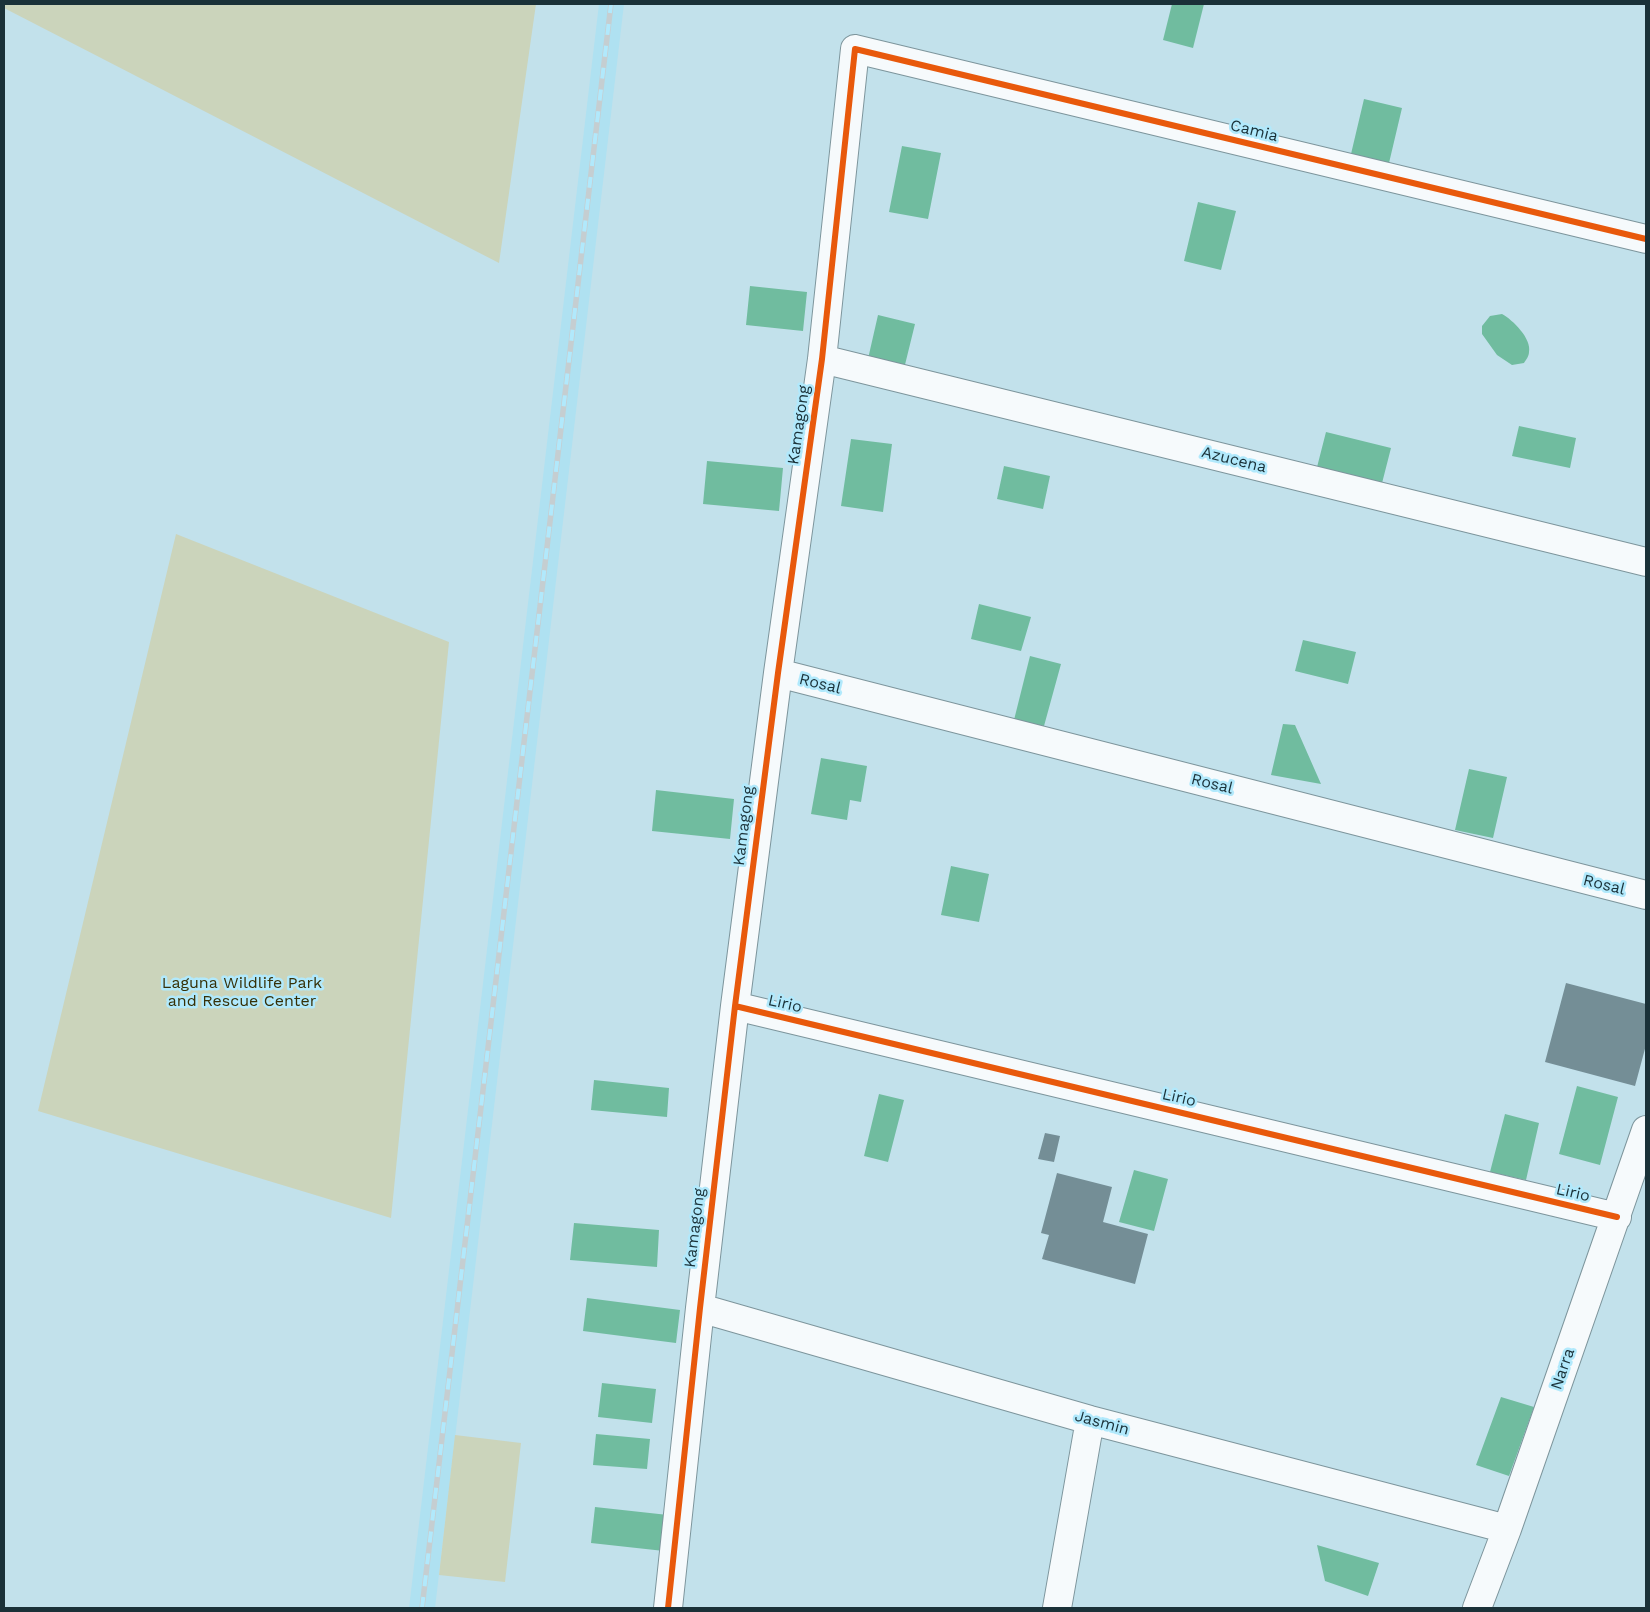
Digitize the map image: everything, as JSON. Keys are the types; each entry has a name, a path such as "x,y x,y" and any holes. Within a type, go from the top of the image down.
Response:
{"street":[{"name":"Camia","path":"855,49 1646,240"},
{"name":"Kamagong","path":"668,1608 735,1006 778,673 822,359 855,49"},
{"name":"Azucena","path":"822,359 1646,562"},
{"name":"Rosal","path":"778,673 1646,895"},
{"name":"Lirio","path":"735,1006 1617,1217"},
{"name":"Narra","path":"1477,1608 1617,1217 1646,1130"},
{"name":"Jasmin","path":"700,1308 1090,1420 1506,1529"},
{"path":"1057,1608 1090,1420"}],"shaded area":[{"path":"599,4 624,4 435,1608 409,1608"},
{"path":"1172,4 1204,4 1193,48 1163,40"},
{"path":"1364,99 1402,108 1389,163 1351,154"},
{"path":"902,146 941,153 928,219 889,212"},
{"path":"1198,202 1236,211 1221,270 1184,261"},
{"path":"750,286 807,292 803,331 746,325"},
{"path":"1502,314 1516,325 1528,341 1529,353 1524,363 1512,365 1497,355 1482,334 1482,326 1490,316"},
{"path":"878,315 915,324 901,381 865,372"},
{"path":"1519,426 1576,438 1570,468 1512,456"},
{"path":"1326,432 1391,448 1380,491 1315,475"},
{"path":"851,439 892,444 883,512 841,506"},
{"path":"707,461 783,468 779,511 703,504"},
{"path":"1004,466 1050,476 1043,509 997,499"},
{"path":"979,604 1031,617 1021,651 971,639"},
{"path":"1303,640 1356,652 1348,684 1295,671"},
{"path":"1030,656 1061,664 1044,726 1014,720"},
{"path":"1283,724 1295,725 1321,784 1271,775"},
{"path":"821,758 867,766 861,802 850,800 847,820 811,814"},
{"path":"1469,769 1507,777 1493,838 1455,830"},
{"path":"656,790 734,799 730,839 652,831"},
{"path":"951,866 989,874 979,922 941,915"},
{"path":"594,1080 669,1088 667,1117 591,1110"},
{"path":"1577,1086 1618,1097 1600,1165 1559,1154"},
{"path":"879,1094 904,1100 888,1162 864,1156"},
{"path":"1505,1114 1539,1123 1526,1180 1490,1172"},
{"path":"1134,1170 1168,1179 1154,1231 1119,1222"},
{"path":"574,1223 659,1230 657,1267 570,1260"},
{"path":"587,1298 680,1310 676,1343 583,1331"},
{"path":"602,1383 656,1389 652,1423 598,1417"},
{"path":"1501,1397 1534,1407 1509,1476 1476,1465"},
{"path":"596,1434 650,1439 647,1469 593,1465"},
{"path":"595,1507 668,1515 664,1551 591,1543"},
{"path":"1317,1545 1379,1563 1368,1596 1325,1581"}],"green space":[{"path":"4,4 536,4 499,263 4,8"},
{"name":"Laguna Wildlife Park and Rescue Center","path":"176,534 449,642 391,1218 38,1111"},
{"path":"455,1435 521,1443 505,1582 439,1575"}],"building":[{"path":"1566,983 1646,1004 1646,1045 1635,1086 1545,1062"},
{"path":"1045,1133 1060,1136 1054,1162 1038,1159"},
{"path":"1057,1173 1112,1187 1103,1222 1148,1234 1135,1284 1042,1259 1049,1235 1041,1233"}],"railway":[{"path":"422,1608 611,4"}],"cycle path":[{"path":"668,1608 735,1006 778,673 822,359 855,49 1646,239"},
{"path":"735,1006 1617,1217"}]}
